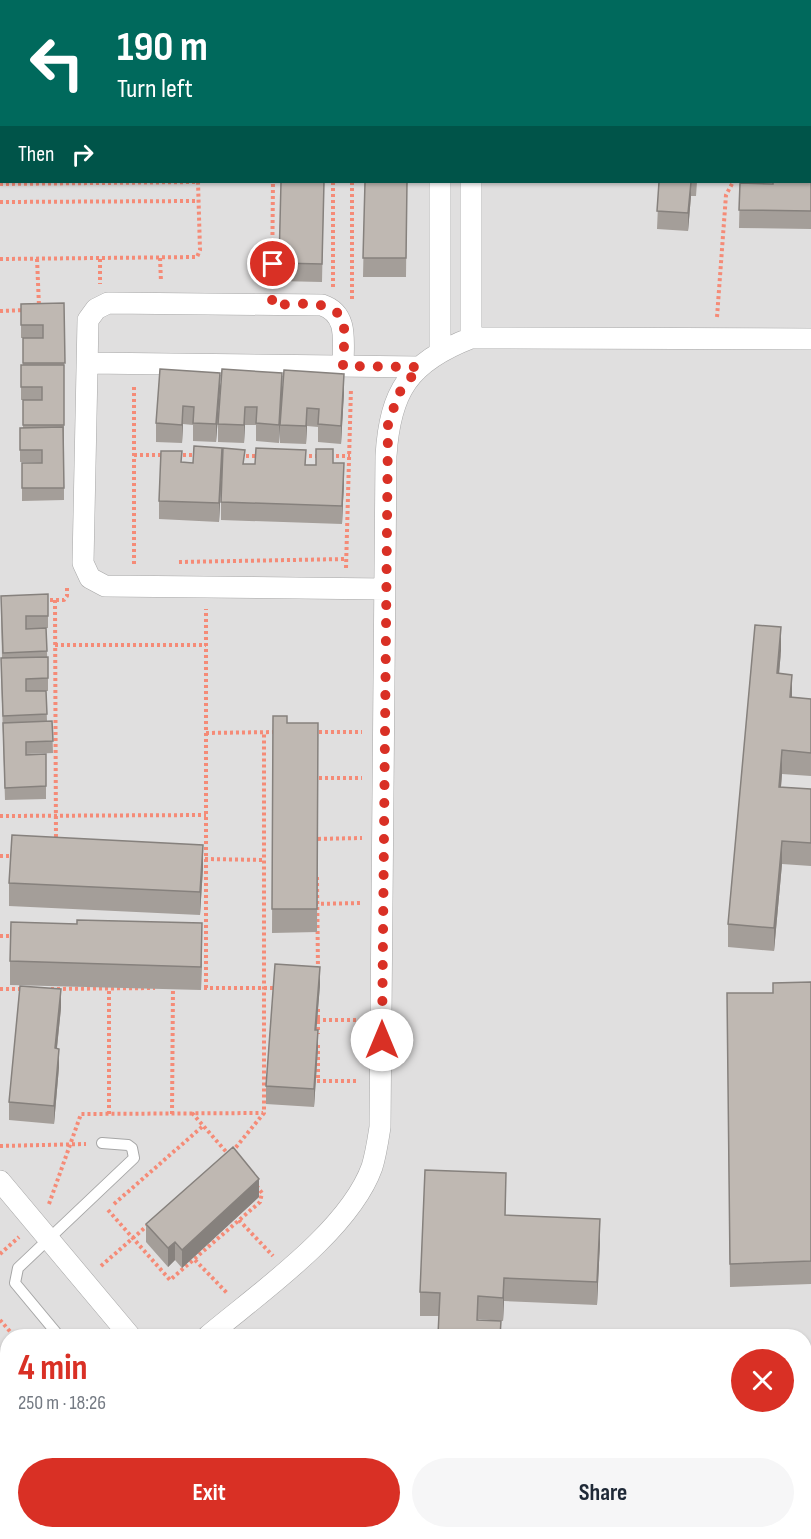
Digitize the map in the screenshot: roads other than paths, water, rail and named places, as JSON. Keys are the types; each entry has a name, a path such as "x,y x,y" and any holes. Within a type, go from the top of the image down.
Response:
{"street":[{"path":"440,183 440,350"},
{"path":"471,183 471,338"},
{"path":"344,374 338,315 322,305 108,303 96,309 88,320 83,563 90,578 105,586 345,587 385,590"},
{"path":"216,1329 322,1239 351,1206 372,1167 380,1127 388,424 399,393 419,367 440,350 471,338 811,339"},
{"path":"88,363 344,374 419,367"},
{"path":"0,1181 124,1329"}],"lane":[{"path":"53,1329 15,1283 18,1268 134,1158 135,1153 128,1145 102,1143"}]}
